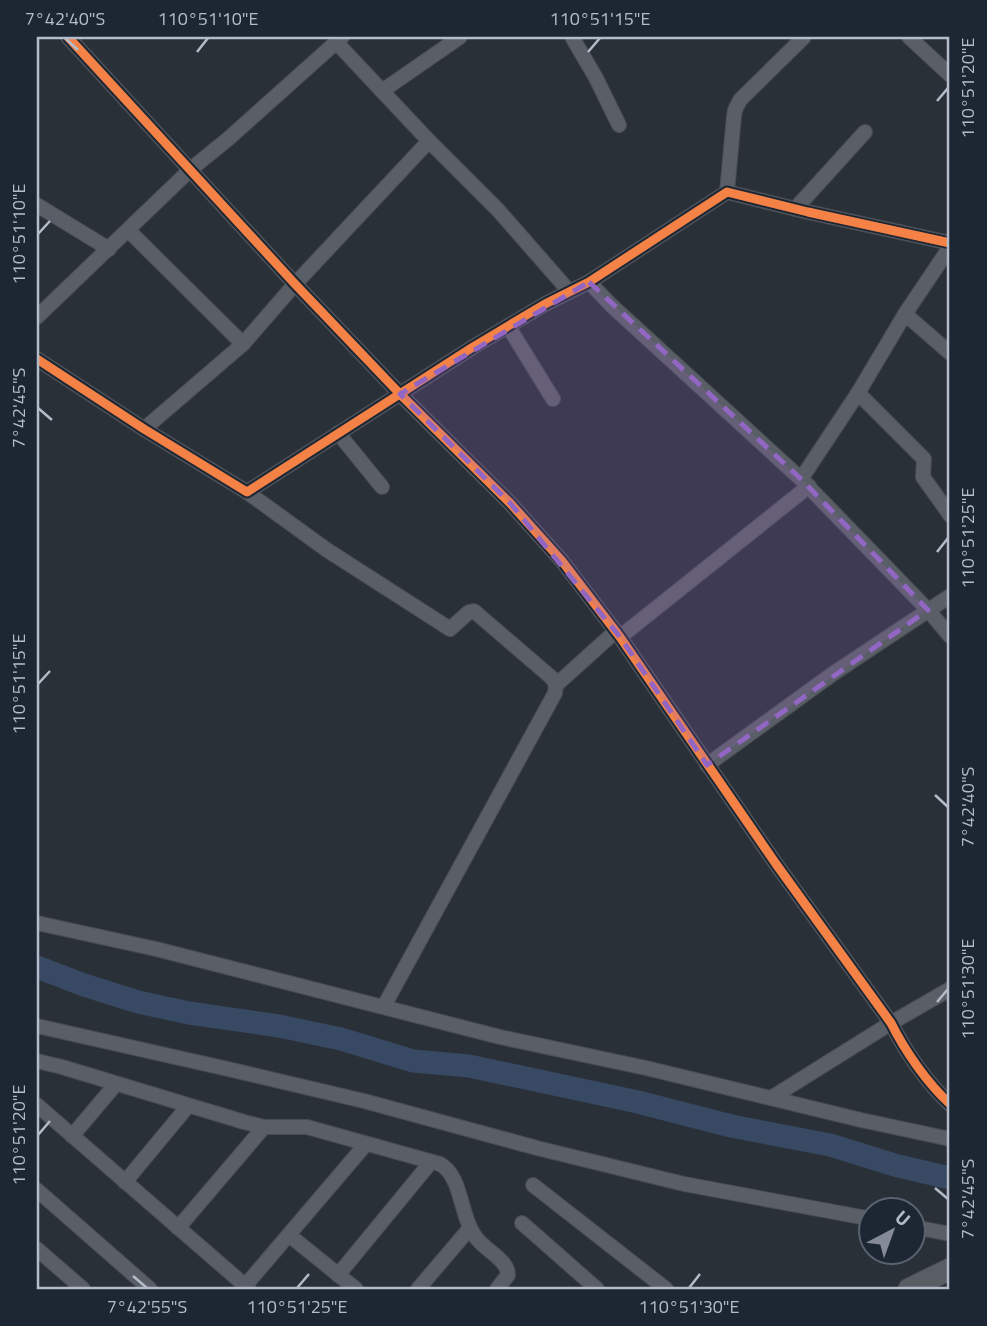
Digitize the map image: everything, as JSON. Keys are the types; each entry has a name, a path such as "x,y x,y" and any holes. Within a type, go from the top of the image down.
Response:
{"street":[{"path":"68,37 295,284 400,394 510,503 562,561 618,634 707,765 891,1023 901,1042 939,1094 950,1104"},
{"path":"382,91 460,37"},
{"path":"572,37 619,125"},
{"path":"727,192 735,110 740,100 804,37"},
{"path":"909,37 950,75"},
{"path":"37,317 191,170 339,39 382,91 498,210 569,291"},
{"path":"795,208 864,132"},
{"path":"144,429 243,344 295,284 429,141"},
{"path":"247,492 508,326 589,282 727,192 950,245 905,314 805,483 556,685 548,705 384,1006"},
{"path":"37,205 109,249"},
{"path":"128,230 243,344"},
{"path":"589,282 805,483 950,636"},
{"path":"905,314 950,352"},
{"path":"508,326 553,399"},
{"path":"37,359 247,492 327,550 450,629 469,612 474,611 552,678 556,685"},
{"path":"858,393 924,459 923,477 950,515"},
{"path":"338,433 382,487"},
{"path":"707,765 834,673 950,596"},
{"path":"37,923 156,949 500,1037 950,1139"},
{"path":"771,1098 950,989"},
{"path":"37,1026 337,1095 684,1184 858,1216"},
{"path":"37,1061 264,1127 307,1128 447,1167 472,1235 507,1268 508,1275 497,1289"},
{"path":"72,1136 116,1084"},
{"path":"37,1105 248,1288 366,1144"},
{"path":"125,1182 188,1106"},
{"path":"178,1228 264,1127"},
{"path":"338,1275 431,1162"},
{"path":"533,1185 666,1289"},
{"path":"37,1190 150,1289"},
{"path":"522,1223 597,1289"},
{"path":"418,1289 470,1228"},
{"path":"928,1230 950,1234"},
{"path":"289,1235 356,1289"},
{"path":"37,1249 83,1289"},
{"path":"918,1287 950,1269"}],"highlighted area":[{"path":"589,282 801,479 928,610 707,765 620,637 510,503 400,394"}],"waterway":[{"path":"37,967 138,1002 189,1013 279,1026 341,1039 413,1061 469,1066 638,1102 731,1126 830,1145 898,1166 950,1178"}],"cycle path":[{"path":"68,37 295,284 400,394 510,503 562,561 620,637 776,864 891,1023 917,1066 950,1104"},
{"path":"37,359 247,492 473,347 545,304 589,282 727,192 950,243"}]}
